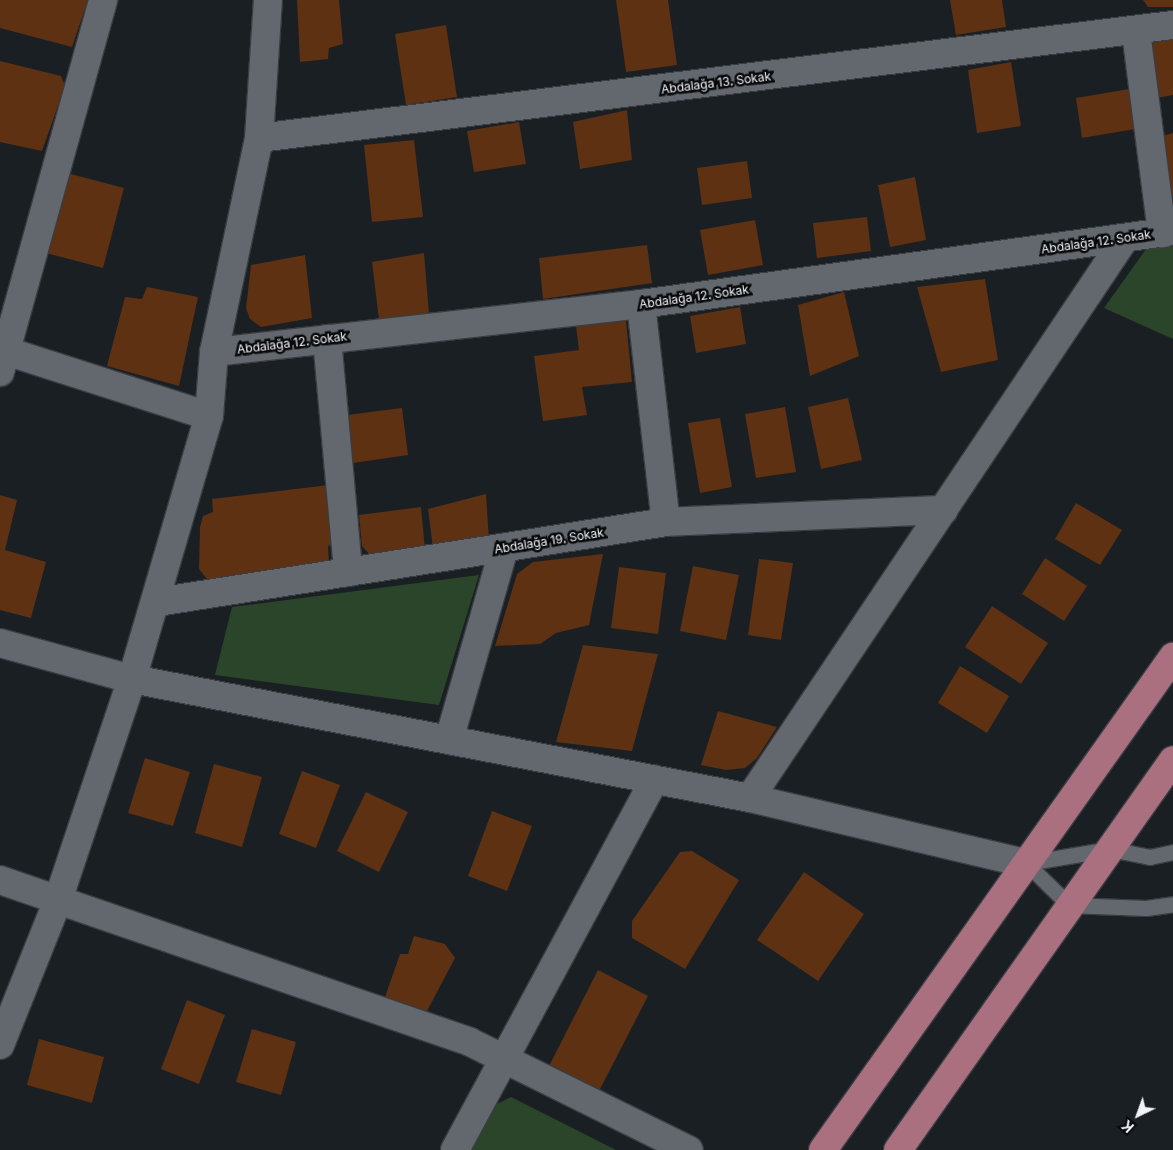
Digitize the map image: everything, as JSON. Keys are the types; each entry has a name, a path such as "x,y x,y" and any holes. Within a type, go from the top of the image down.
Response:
{"main road":[{"path":"823,1150 1173,657"},
{"path":"898,1150 1173,760"}],"street":[{"path":"103,0 2,358 209,416"},
{"path":"0,1044 58,900 132,679 157,602 209,416 214,352 259,138 268,0"},
{"name":"Abdalağa 13. Sokak","path":"259,138 1136,32 1173,25"},
{"path":"1136,32 1167,232"},
{"name":"Abdalağa 12. Sokak","path":"214,352 642,304 1167,232"},
{"path":"750,798 1126,238"},
{"path":"642,304 666,522"},
{"path":"327,339 348,572"},
{"name":"Abdalağa 19. Sokak","path":"157,602 666,522 944,510"},
{"path":"449,740 504,548"},
{"path":"0,643 132,679 750,798 1026,863"},
{"path":"455,1150 502,1058 655,779"},
{"path":"0,880 470,1042 689,1150"}],"lane":[{"path":"1026,863 1110,849 1150,857 1173,852"},
{"path":"1026,863 1069,905 1146,908 1173,904"}],"green space":[{"path":"1173,242 1173,339 1104,308 1149,245"},
{"path":"479,575 439,705 215,675 232,607"},
{"path":"511,1097 616,1150 472,1150 495,1105"}],"building":[{"path":"0,0 88,0 72,47 0,28"},
{"path":"297,0 339,0 343,44 329,48 328,59 300,62"},
{"path":"616,0 668,0 677,65 626,72"},
{"path":"950,0 1002,0 1006,27 956,35"},
{"path":"1143,0 1173,0 1173,7 1148,7"},
{"path":"446,25 457,97 406,105 395,34"},
{"path":"1173,38 1173,95 1157,98 1147,42"},
{"path":"0,61 61,76 65,86 42,151 0,142"},
{"path":"1011,62 1021,126 977,133 968,70"},
{"path":"1129,89 1135,129 1082,138 1076,98"},
{"path":"627,110 632,160 580,169 573,122"},
{"path":"519,122 526,164 474,172 467,131"},
{"path":"1173,133 1173,210 1168,202 1158,137"},
{"path":"414,140 423,217 372,222 364,145"},
{"path":"747,161 752,198 702,205 697,168"},
{"path":"67,173 124,188 103,268 46,253"},
{"path":"915,177 926,240 890,247 878,185"},
{"path":"867,217 871,251 817,258 813,223"},
{"path":"755,220 763,265 708,275 700,230"},
{"path":"647,245 652,283 543,299 539,258"},
{"path":"424,253 429,314 379,320 372,262"},
{"path":"305,255 312,318 261,327 250,319 246,308 251,265"},
{"path":"985,279 998,360 941,372 917,287"},
{"path":"147,287 198,297 179,386 107,366 125,297 142,299"},
{"path":"844,292 859,356 810,376 798,305"},
{"path":"740,307 746,344 696,353 690,316"},
{"path":"626,321 632,382 582,387 587,415 543,421 534,356 579,350 576,326"},
{"path":"848,398 862,460 821,469 808,407"},
{"path":"785,407 796,472 756,478 745,414"},
{"path":"402,408 408,455 353,463 347,415"},
{"path":"720,418 732,487 700,493 688,423"},
{"path":"329,485 333,541 328,547 329,564 225,579 207,579 199,569 200,527 203,516 213,512 212,499"},
{"path":"486,494 489,541 433,548 428,509"},
{"path":"0,495 17,500 5,550 46,562 31,618 0,610"},
{"path":"1076,503 1122,530 1100,565 1055,539"},
{"path":"421,507 425,549 371,556 362,546 359,515"},
{"path":"603,554 589,625 556,633 540,644 495,646 517,574 533,562"},
{"path":"1045,558 1087,586 1064,621 1022,594"},
{"path":"759,559 793,563 781,640 748,635"},
{"path":"693,566 739,575 726,640 680,631"},
{"path":"619,567 666,573 658,634 611,628"},
{"path":"992,606 1048,643 1021,684 965,647"},
{"path":"583,645 658,654 632,751 556,742"},
{"path":"960,666 1009,696 987,733 938,703"},
{"path":"718,711 777,727 757,758 745,768 726,770 701,765"},
{"path":"145,758 190,772 173,826 128,813"},
{"path":"214,764 262,777 242,847 195,833"},
{"path":"302,771 340,785 316,848 279,834"},
{"path":"366,792 408,812 379,872 337,851"},
{"path":"492,811 532,826 507,891 468,876"},
{"path":"692,851 739,880 685,969 632,938 632,921 680,852"},
{"path":"804,872 864,914 818,981 757,940"},
{"path":"414,936 445,944 455,958 427,1011 385,997 400,954 408,954"},
{"path":"598,970 648,996 598,1093 548,1068"},
{"path":"187,1000 225,1015 199,1084 161,1069"},
{"path":"252,1029 296,1042 281,1095 236,1082"},
{"path":"39,1039 104,1057 92,1103 27,1085"}]}
